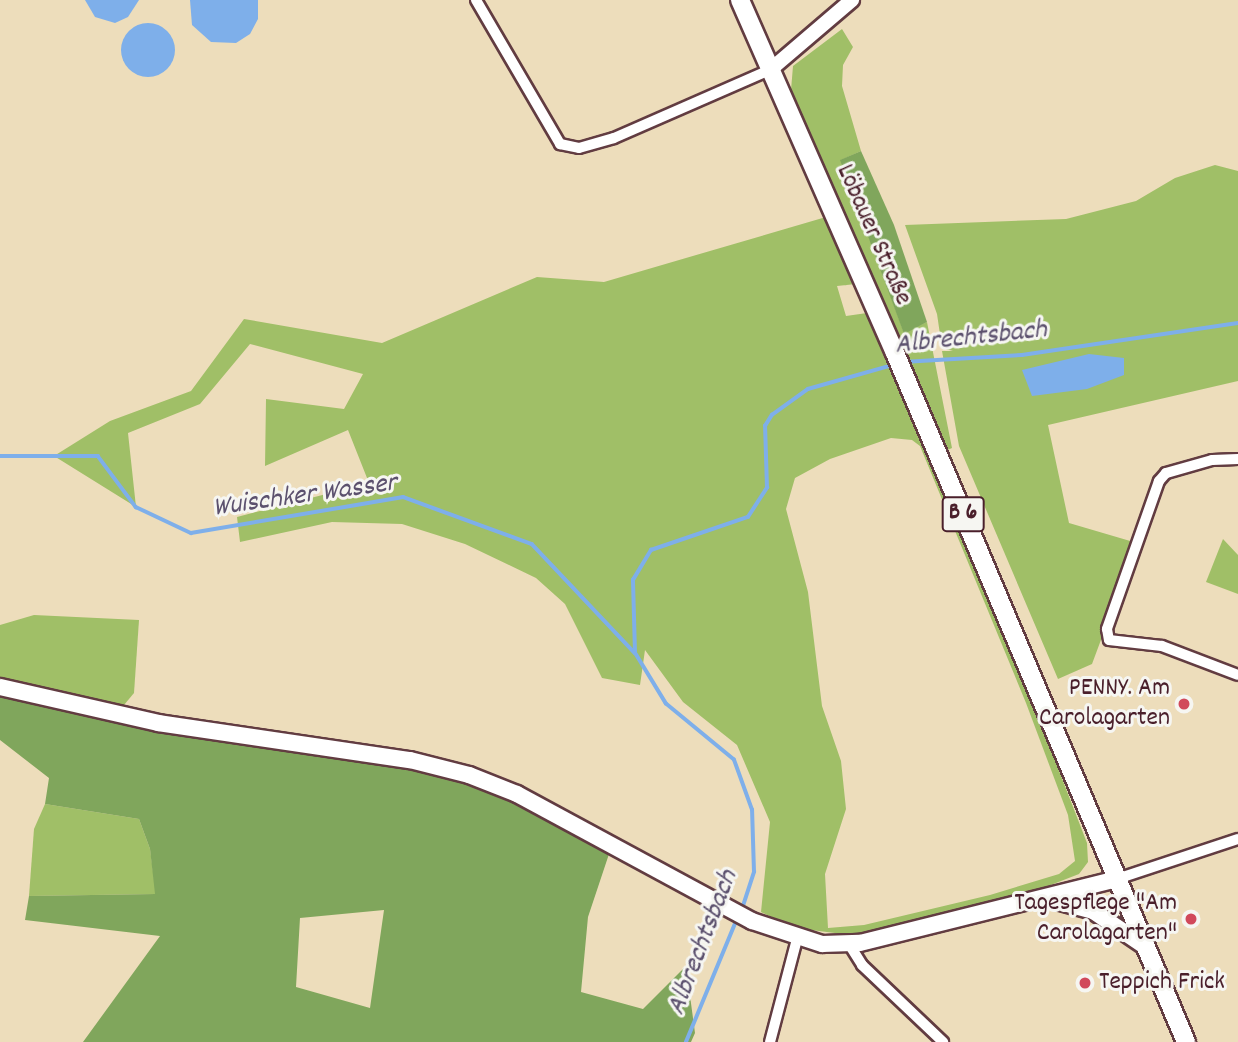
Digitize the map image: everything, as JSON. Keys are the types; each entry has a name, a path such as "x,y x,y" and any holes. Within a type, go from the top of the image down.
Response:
{"main road":[{"name":"Löbauer Straße","path":"740,0 904,374 1186,1042"},
{"path":"0,687 158,723 410,760 469,775 517,793 752,921 797,939 849,944 1049,899 1117,879"},
{"path":"1049,899 1093,911 1146,947"}],"street":[{"path":"476,0 560,144 579,148 614,138 770,70 852,0"},
{"path":"1238,459 1212,460 1166,473 1160,481 1107,629 1109,640 1162,646 1238,675"},
{"path":"1117,879 1238,839"},
{"path":"770,1042 797,939"},
{"path":"849,944 862,965 943,1042"}],"green space":[{"path":"842,29 853,47 843,65 842,86 861,151 841,160 904,333 927,322 952,448 943,452 791,90 793,66"},
{"path":"861,151 894,225 927,322 904,334 840,160"},
{"path":"1215,165 1238,171 1238,381 1048,425 1069,523 1137,543 1092,664 1058,679 959,446 942,351 953,351 942,348 937,314 905,225 1066,219 1136,201 1175,178"},
{"path":"826,217 856,284 837,286 846,316 867,313 1022,675 1087,843 1088,862 1079,874 1025,895 851,935 795,928 761,912 770,822 737,745 683,702 645,650 640,685 602,678 565,604 536,578 465,544 402,524 332,522 240,542 237,517 369,483 348,430 265,466 266,399 344,409 363,374 250,344 200,404 128,433 136,507 54,456 110,421 191,391 244,319 382,343 537,277 604,282","holes":["891,438 912,440 920,446 1026,703 1068,815 1075,861 1059,874 990,895 864,925 828,928 825,874 846,809 841,761 822,706 808,592 786,509 795,478 830,459"]},
{"path":"1223,539 1238,555 1238,594 1206,582"},
{"path":"34,615 139,620 134,693 124,705 0,681 0,625"},
{"path":"0,696 129,726 448,773 509,795 610,851 588,917 581,992 643,1009 686,966 695,1033 691,1042 83,1042 160,936 25,920 29,896 155,894 150,849 139,819 45,804 49,778 0,740","holes":["384,910 370,1008 296,987 300,918"]},
{"path":"45,804 139,819 150,849 156,894 29,896 34,829"}],"water":[{"path":"85,0 139,0 128,17 115,23 95,17"},
{"path":"190,0 258,0 258,19 250,34 236,43 211,42 192,25"},
{"path":"153,23 163,27 171,35 175,50 171,65 163,73 143,77 133,73 125,65 121,45 125,35 133,27"},
{"path":"1089,354 1124,358 1124,375 1087,389 1032,396 1022,370"}],"waterway":[{"name":"Albrechtsbach","path":"903,362 1022,355 1238,323"},
{"name":"Albrechtsbach","path":"742,909 754,872 752,810 734,760 666,704 635,653 633,580 651,550 748,517 767,488 765,426 772,415 808,389 893,365"},
{"name":"Wuischker Wasser","path":"0,456 98,456 136,507 191,533 403,497 532,544 635,653"},
{"name":"Albrechtsbach","path":"686,1042 737,919"}],"place":[{"name":"PENNY. Am Carolagarten","path":"1184,704"},
{"name":"Tagespflege \"Am Carolagarten\"","path":"1191,919"},
{"name":"Teppich Frick","path":"1085,983"}]}
